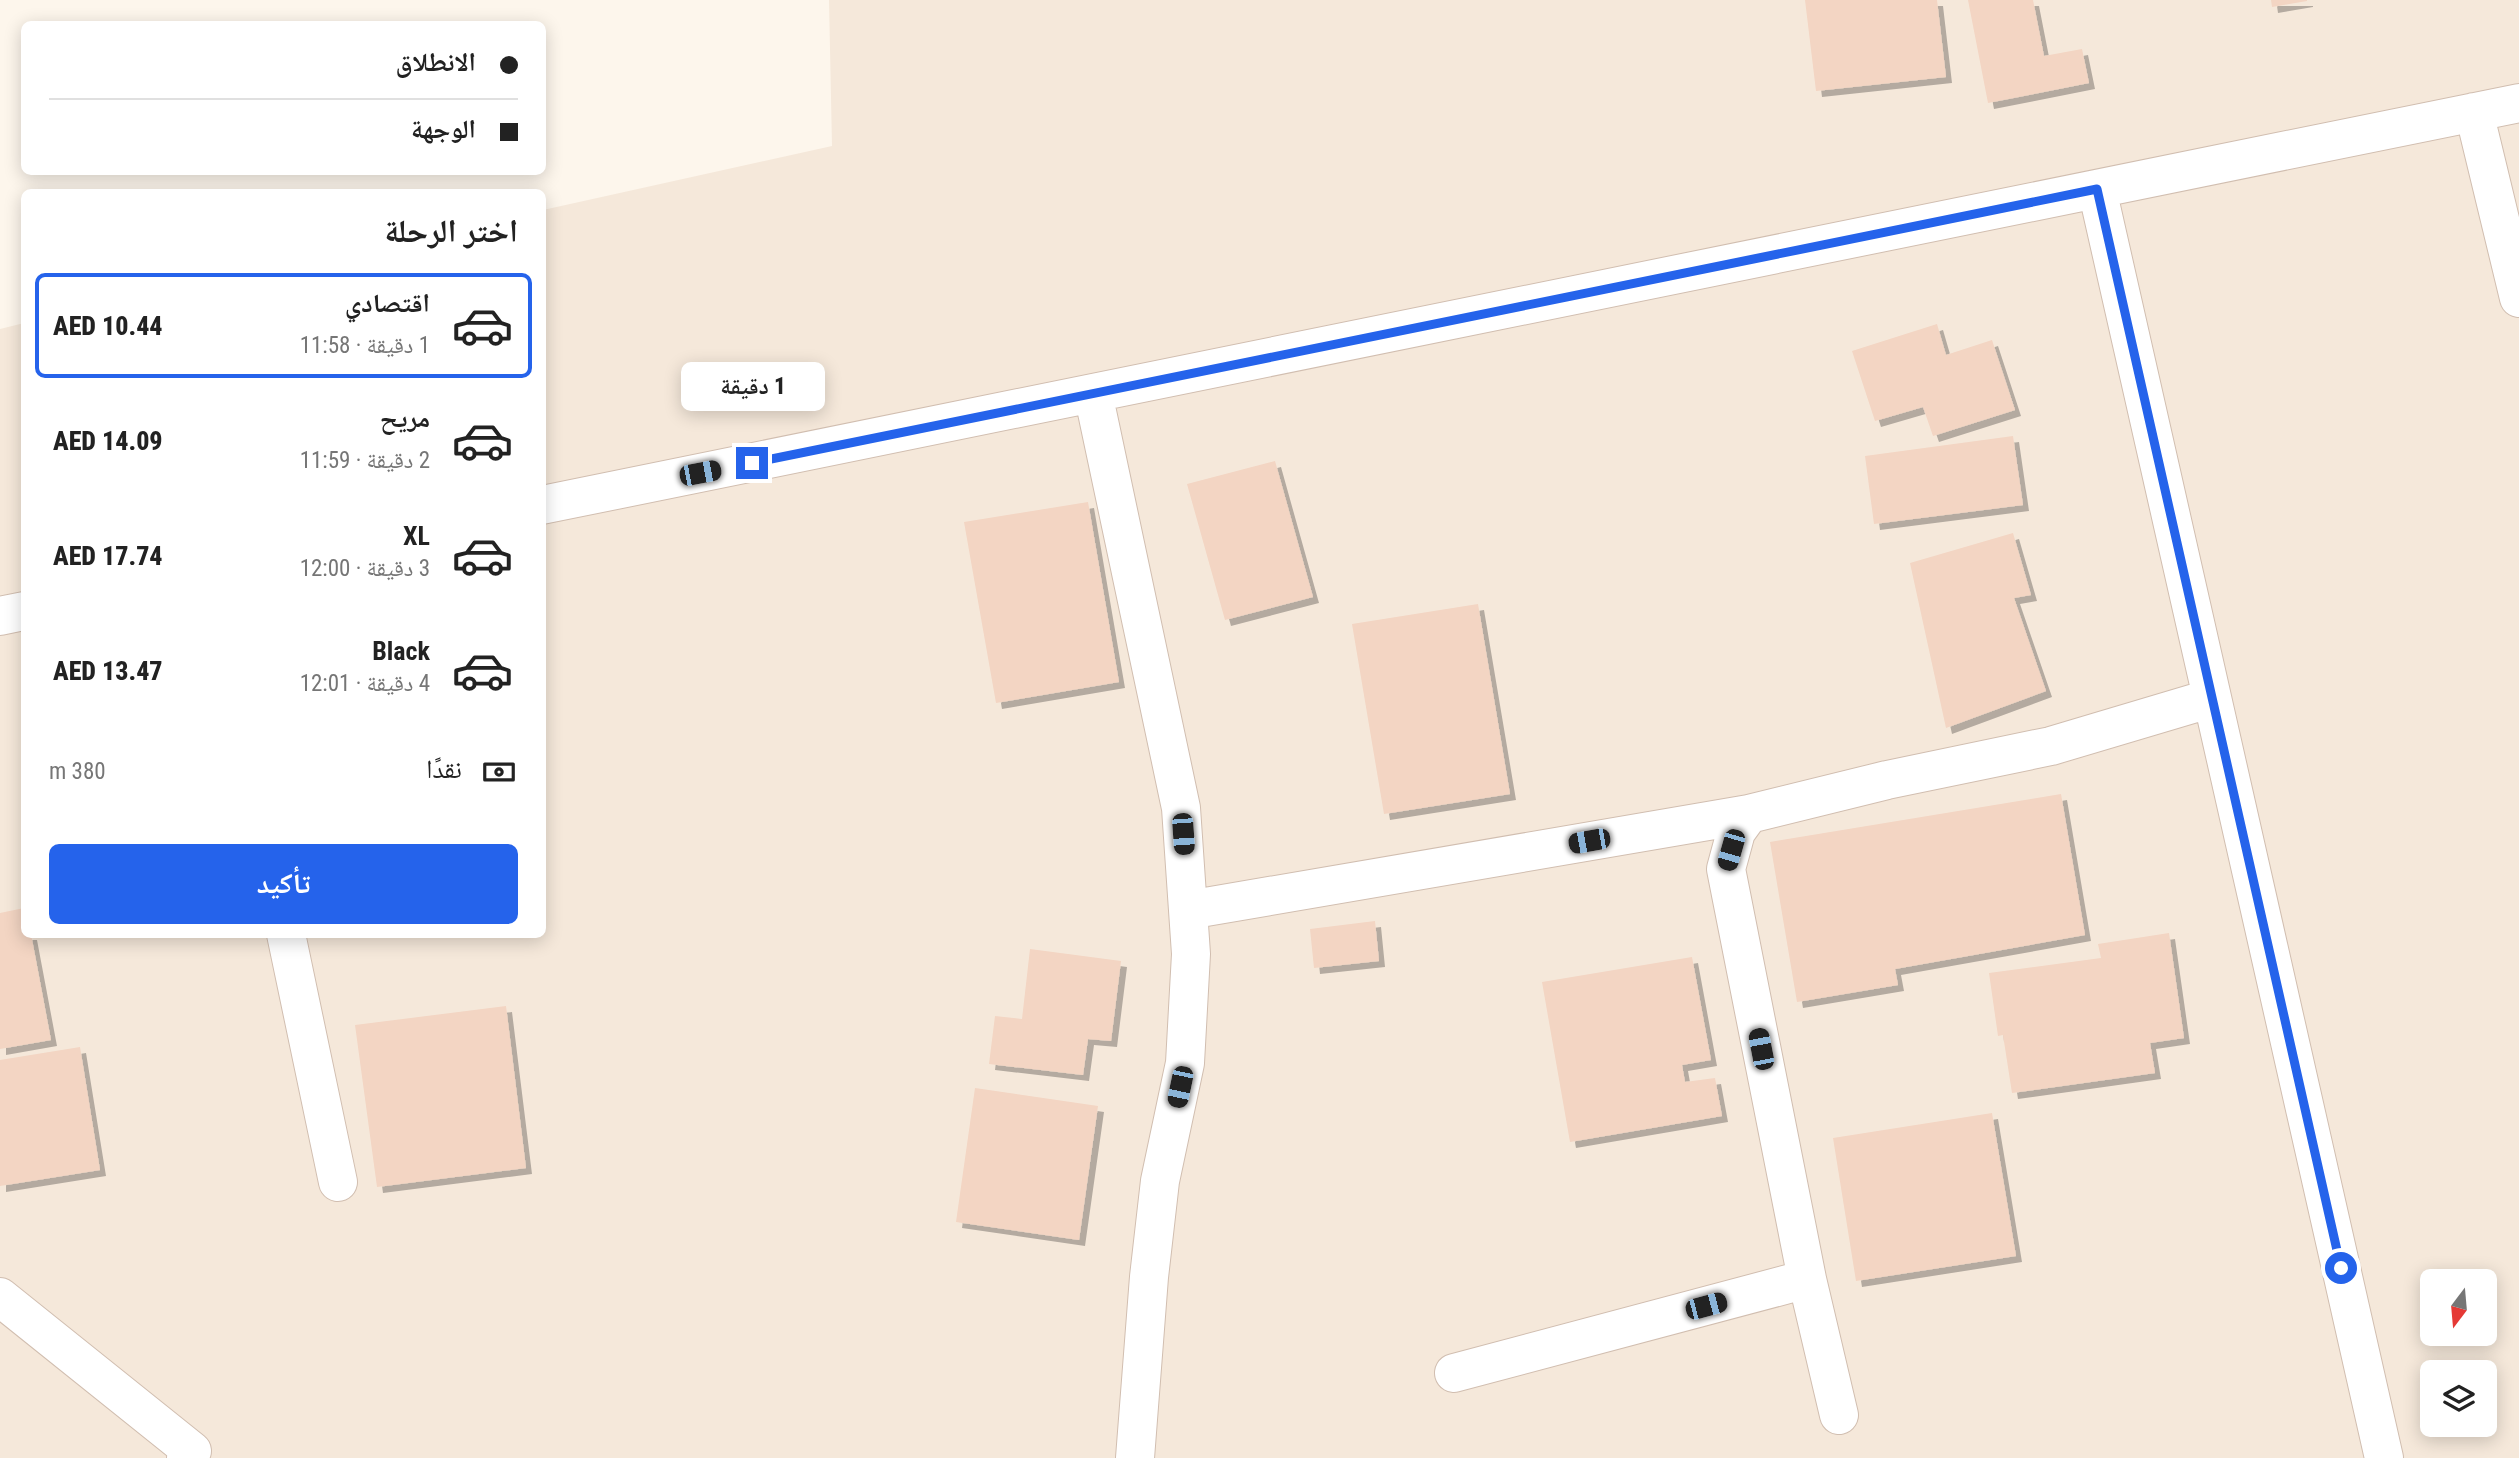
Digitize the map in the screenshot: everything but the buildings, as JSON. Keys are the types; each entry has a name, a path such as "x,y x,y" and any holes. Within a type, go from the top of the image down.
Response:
{"street":[{"path":"546,504 2519,103"},
{"path":"2474,112 2519,298"},
{"path":"2097,189 2384,1458"},
{"path":"1093,393 1181,808 1191,954 1185,1063 1160,1181 1149,1278 1135,1458"},
{"path":"0,615 21,612"},
{"path":"1188,910 1749,814 1887,780 2051,746 2212,698"},
{"path":"1749,814 1736,832 1726,869 1807,1279 1839,1415"},
{"path":"287,938 338,1182"},
{"path":"1454,1373 1807,1279"},
{"path":"0,1297 192,1451 186,1458"}],"shaded area":[{"path":"829,0 2519,0 2519,1458 0,1458 0,329 21,324 21,938 546,938 546,209 832,146"}],"route":[{"path":"752,463 2097,189 2341,1268"}]}
